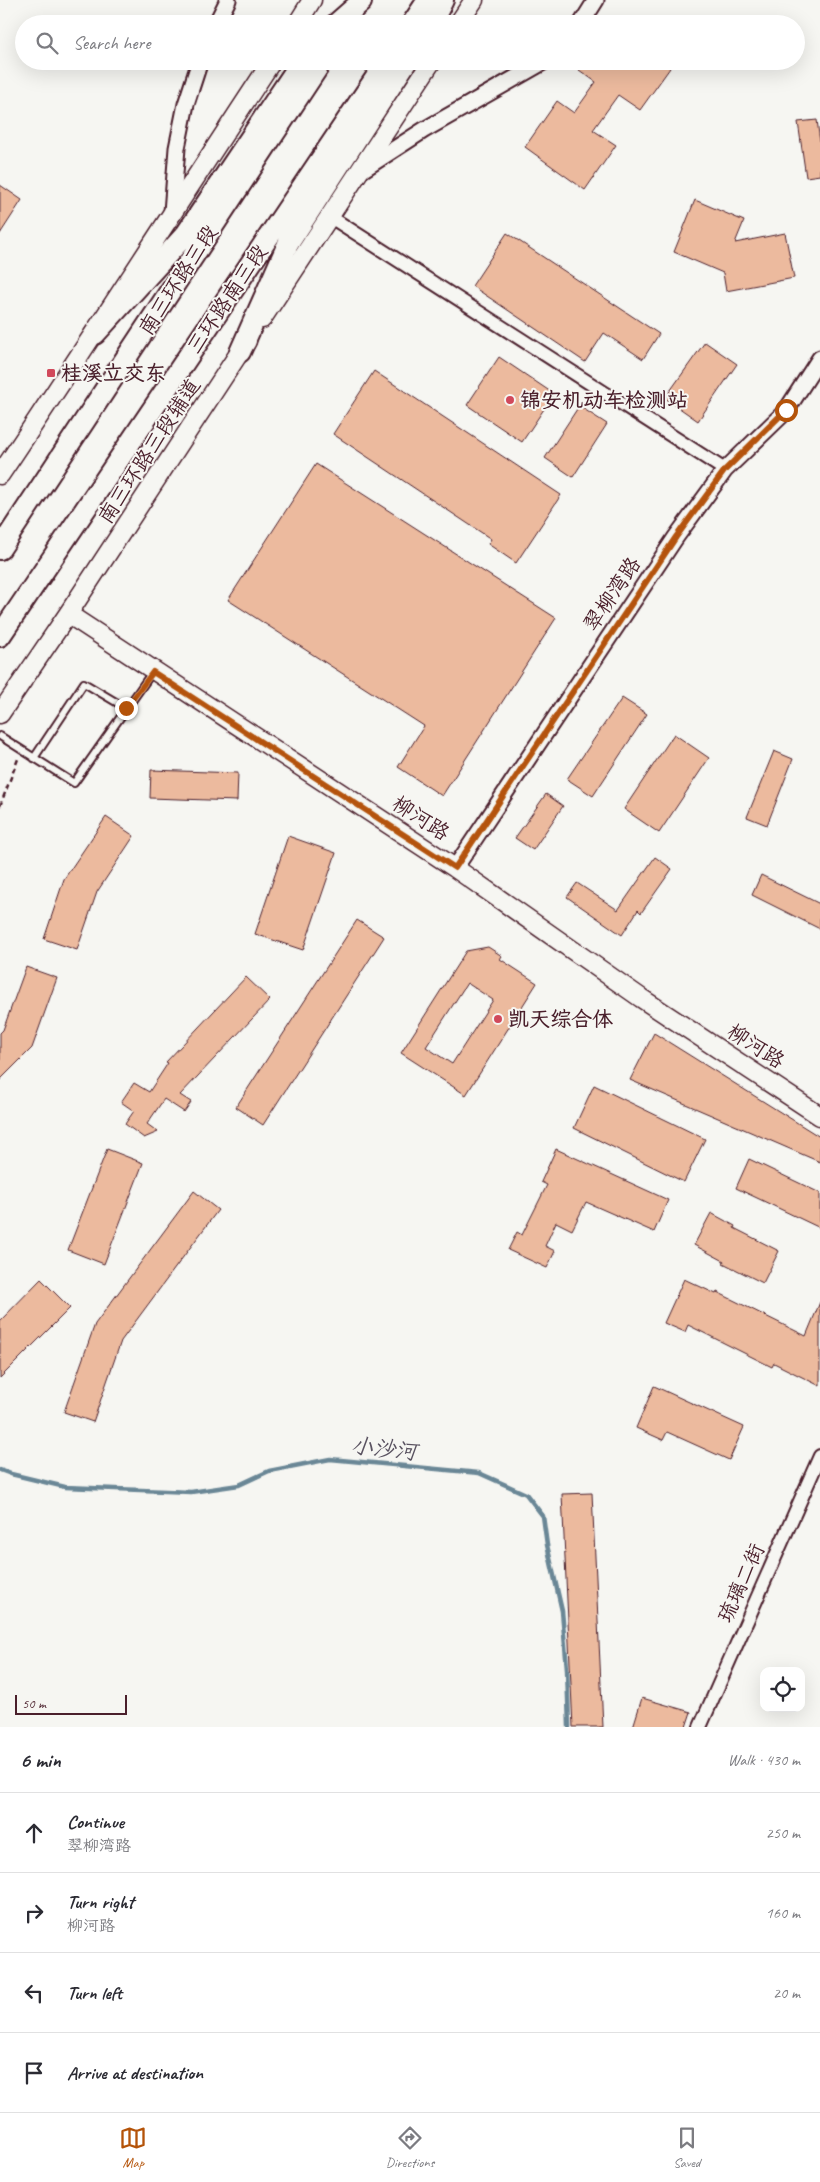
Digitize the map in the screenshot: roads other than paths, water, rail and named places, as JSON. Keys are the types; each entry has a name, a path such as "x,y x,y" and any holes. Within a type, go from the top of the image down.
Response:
{"highway":[{"path":"418,15 428,0"},
{"path":"436,15 443,0"},
{"path":"346,15 361,1"},
{"path":"352,15 361,1"},
{"path":"96,334 186,234 296,70"},
{"name":"南三环路三段","path":"0,549 316,70"},
{"name":"三环路南三段","path":"0,636 381,70"},
{"path":"240,352 288,244 401,70"}],"main road":[{"path":"303,15 312,0"},
{"path":"464,15 474,0"},
{"path":"0,475 96,334 172,212 266,70"},
{"name":"南三环路三段辅道","path":"0,714 68,614 426,70"},
{"name":"柳河路","path":"68,614 153,672 455,868 641,998 820,1116"}],"street":[{"path":"220,15 228,0"},
{"path":"587,15 596,0"},
{"path":"172,212 177,148 186,104 197,70"},
{"path":"356,175 424,130 529,70"},
{"path":"329,216 725,470"},
{"name":"翠柳湾路","path":"455,868 676,537 725,470 786,410 820,358"},
{"name":"琉璃二街","path":"700,1727 820,1456"}],"lane":[{"path":"0,736 74,784 153,672"},
{"path":"34,758 84,683 126,708"}],"waterway":[{"name":"小沙河","path":"0,1470 65,1487 191,1492 239,1485 269,1471 330,1459 479,1473 526,1494 543,1516 547,1545 562,1611 569,1727"}],"place":[{"name":"桂溪立交东","path":"51,373"},
{"name":"锦安机动车检测站","path":"510,400"},
{"name":"凯天综合体","path":"498,1019"}]}
